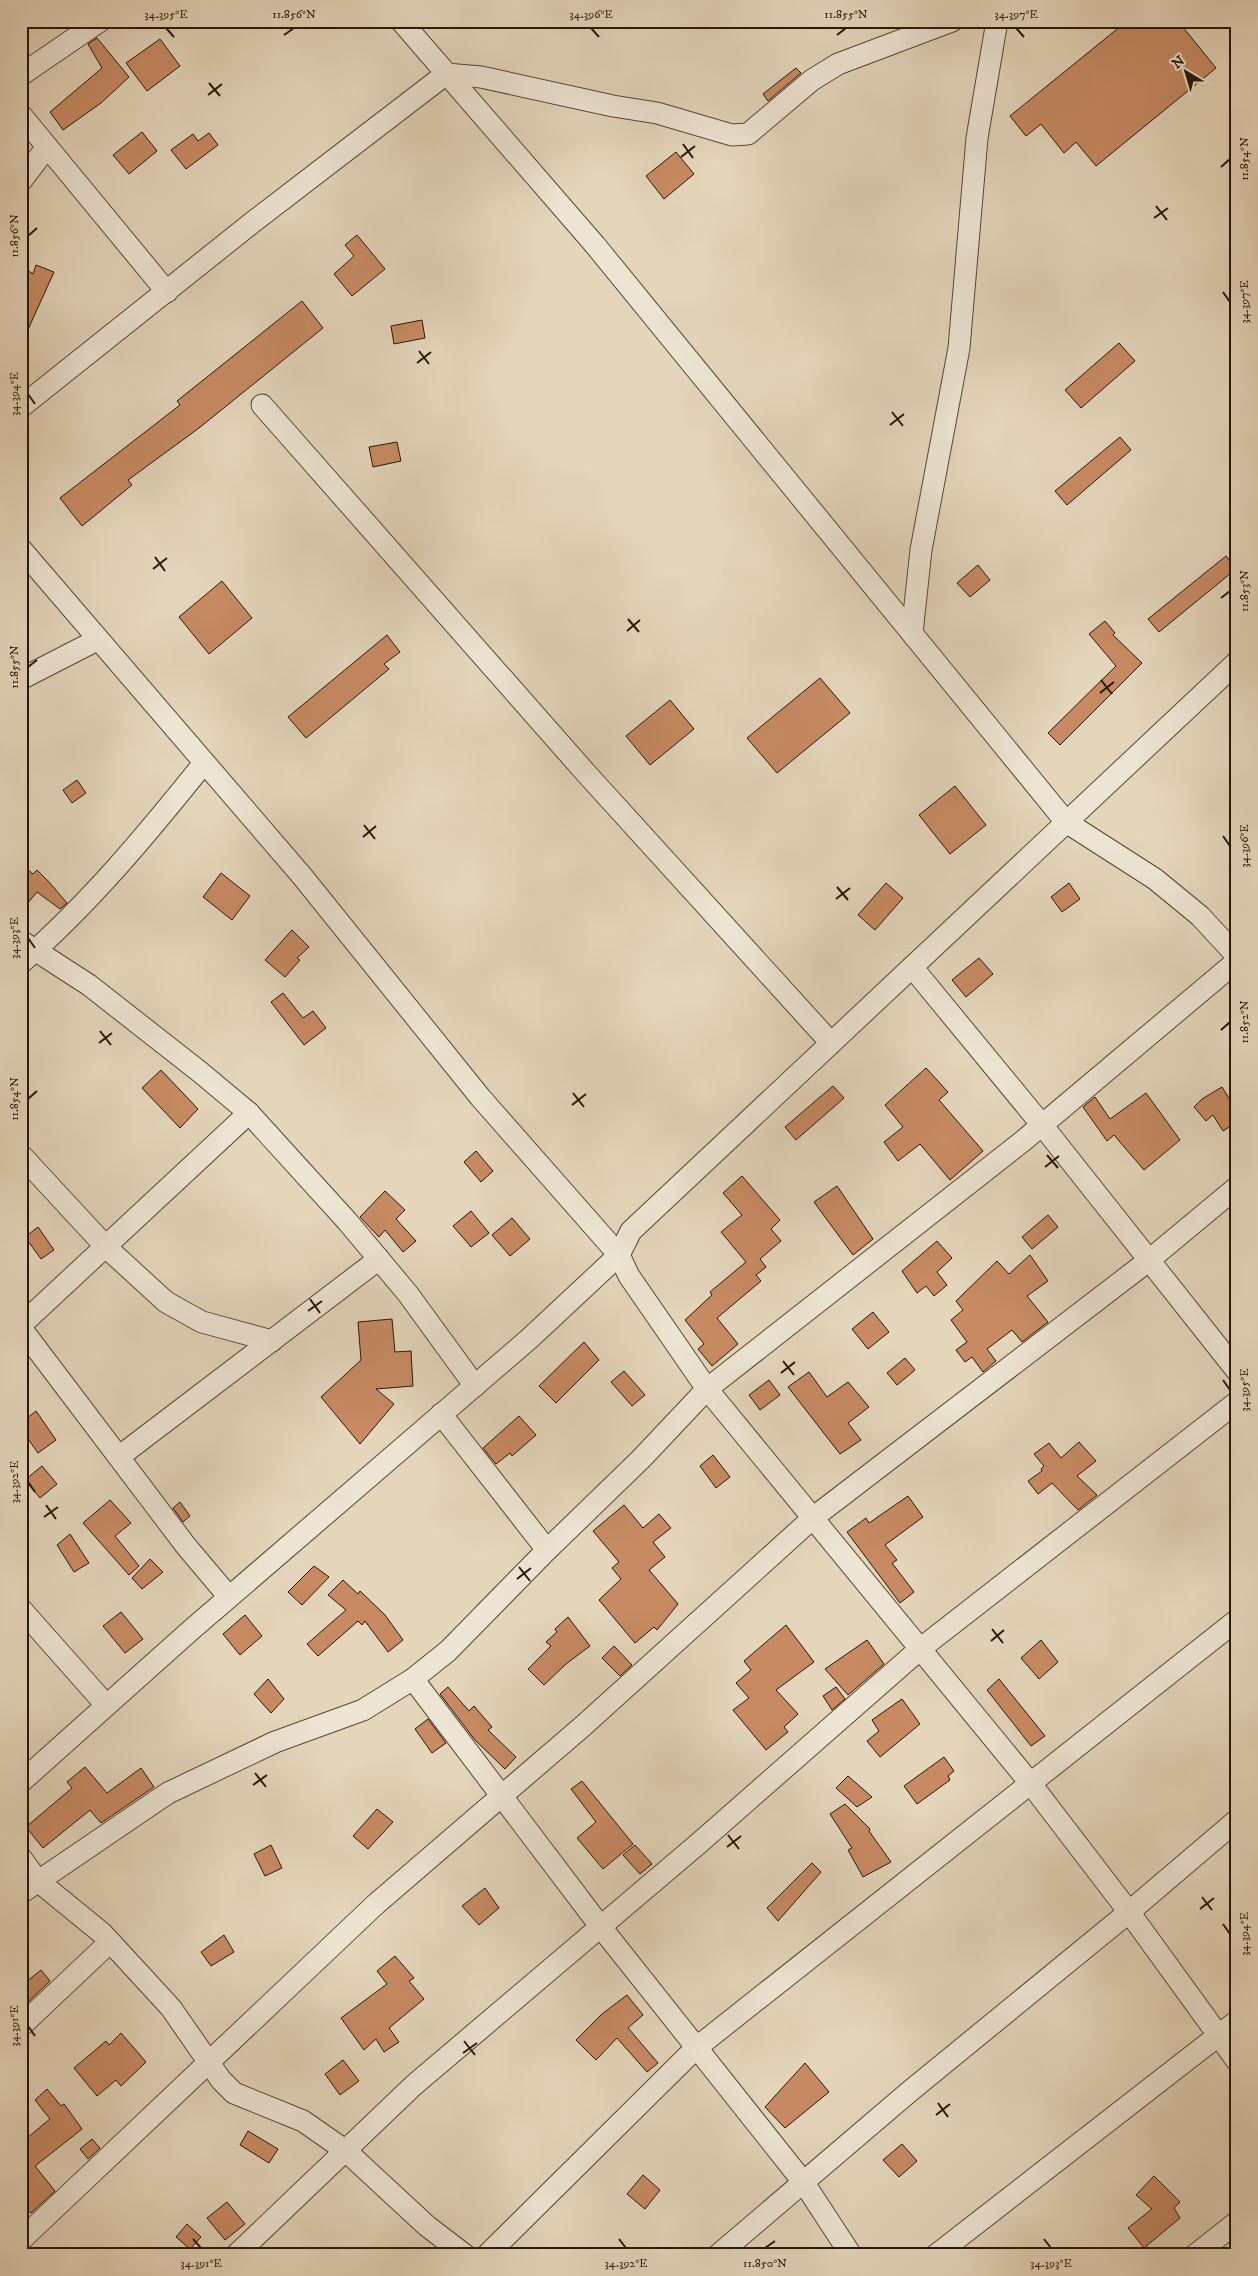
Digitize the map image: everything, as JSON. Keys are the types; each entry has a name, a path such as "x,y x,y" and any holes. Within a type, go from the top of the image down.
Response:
{"street":[{"path":"21,75 100,21"},
{"path":"401,21 595,245 1066,822 1155,879 1200,916 1237,956"},
{"path":"21,407 253,222 446,74 489,79 613,106 657,113 732,135 748,134 812,80 838,64 952,21"},
{"path":"912,633 921,550 959,348 977,138 997,21"},
{"path":"21,115 167,292"},
{"path":"21,181 47,147"},
{"path":"262,405 585,772 831,1043"},
{"path":"21,549 97,640 302,876 480,1097 619,1255 629,1276 707,1389 814,1516 1031,1784 1129,1912 1237,2062"},
{"path":"21,679 97,640"},
{"path":"21,1782 229,1597 475,1386 619,1255 632,1231 1237,662"},
{"path":"204,763 134,849 79,909 26,951 88,985 200,1072 249,1114 379,1259 408,1294 475,1386"},
{"path":"30,1887 168,1792 275,1742 363,1710 413,1680 448,1651 547,1550 641,1459 707,1389 1042,1125 1237,961"},
{"path":"912,967 1042,1125 1237,1371"},
{"path":"229,1597 186,1546 21,1326 249,1114"},
{"path":"21,1155 106,1248 166,1302 202,1322 272,1341"},
{"path":"21,2240 376,1904 583,1726 814,1516 1148,1260 1237,1187"},
{"path":"120,1456 379,1259"},
{"path":"236,2255 414,2085 698,1844 920,1649 1237,1402"},
{"path":"441,1414 547,1550"},
{"path":"21,1609 106,1705"},
{"path":"487,2255 696,2048 1237,1620"},
{"path":"413,1680 600,1926 804,2183 851,2255"},
{"path":"718,2255 909,2092 1129,1912 1237,1820"},
{"path":"21,1858 30,1887 83,1916 110,1942 171,2008 209,2060 221,2080 234,2093 303,2121 346,2151 427,2226 465,2255"},
{"path":"21,2026 110,1942"},
{"path":"936,2255 1237,2021"},
{"path":"1195,2255 1237,2222"}],"building":[{"path":"1127,21 1178,21 1216,68 1096,166 1076,142 1064,153 1041,124 1026,136 1010,116"},
{"path":"97,38 129,77 101,103 63,130 50,112 102,68 88,44"},
{"path":"160,39 180,66 147,91 126,63"},
{"path":"796,68 801,73 768,101 763,94"},
{"path":"142,132 157,151 129,174 113,155"},
{"path":"209,133 218,145 186,169 171,150 193,134 198,141"},
{"path":"676,152 694,174 664,199 646,176"},
{"path":"357,235 385,269 352,296 334,274 354,256 345,245"},
{"path":"36,265 54,272 21,345 21,266 33,274"},
{"path":"302,301 323,328 199,428 128,480 132,485 82,526 60,498 180,405 177,401"},
{"path":"422,320 425,338 394,344 391,326"},
{"path":"1119,343 1135,361 1081,408 1065,390"},
{"path":"1120,437 1131,450 1067,505 1055,491"},
{"path":"397,442 401,461 373,467 369,447"},
{"path":"1226,556 1236,569 1159,632 1148,619"},
{"path":"978,565 990,580 970,597 957,583"},
{"path":"222,581 252,618 209,654 179,617"},
{"path":"1105,621 1115,633 1113,635 1142,663 1060,745 1048,733 1116,666 1089,634"},
{"path":"387,635 400,652 384,664 389,669 306,738 288,717"},
{"path":"820,678 850,713 777,773 747,738"},
{"path":"670,700 694,729 650,765 626,736"},
{"path":"77,780 86,793 72,803 63,790"},
{"path":"955,786 986,825 950,854 919,815"},
{"path":"21,864 33,874 37,870 67,903 60,909 37,892 21,911"},
{"path":"221,873 250,896 232,920 203,897"},
{"path":"886,883 903,898 875,930 858,915"},
{"path":"1069,883 1080,899 1062,912 1051,897"},
{"path":"292,930 309,947 297,958 300,960 285,977 265,960"},
{"path":"979,958 993,974 966,997 952,980"},
{"path":"283,993 303,1018 313,1011 326,1028 304,1045 271,1002"},
{"path":"926,1068 948,1092 939,1100 983,1151 950,1180 920,1144 898,1161 884,1142 903,1127 885,1105"},
{"path":"161,1070 198,1109 180,1128 142,1088"},
{"path":"833,1086 844,1098 796,1140 785,1127"},
{"path":"1222,1087 1237,1111 1237,1122 1223,1131 1213,1115 1206,1121 1194,1107 1202,1099"},
{"path":"1146,1093 1180,1140 1144,1170 1114,1135 1107,1141 1083,1107 1095,1097 1110,1119"},
{"path":"476,1151 493,1171 481,1182 464,1162"},
{"path":"742,1176 780,1220 771,1229 781,1241 760,1259 766,1267 756,1275 761,1281 717,1318 738,1344 712,1366 698,1349 704,1344 685,1320 712,1295 710,1292 746,1262 721,1232 742,1215 723,1193"},
{"path":"837,1186 873,1239 853,1255 814,1202"},
{"path":"385,1191 405,1210 396,1219 416,1241 403,1252 385,1230 379,1237 360,1217"},
{"path":"471,1211 489,1233 471,1247 453,1226"},
{"path":"1048,1215 1058,1227 1032,1249 1022,1237"},
{"path":"512,1218 530,1239 510,1256 492,1235"},
{"path":"38,1227 54,1250 41,1259 25,1237"},
{"path":"937,1241 952,1258 937,1272 947,1285 934,1296 926,1286 917,1293 902,1271"},
{"path":"1030,1255 1048,1281 1027,1296 1048,1322 1022,1342 1012,1330 987,1349 996,1361 983,1372 972,1357 965,1362 956,1350 967,1342 951,1320 963,1310 956,1301 997,1261 1009,1274"},
{"path":"873,1312 889,1332 868,1349 852,1329"},
{"path":"392,1319 395,1352 411,1351 413,1386 376,1389 394,1404 360,1444 321,1397 361,1360 358,1322"},
{"path":"584,1342 599,1360 556,1403 539,1386"},
{"path":"905,1358 915,1370 897,1385 887,1373"},
{"path":"624,1371 645,1395 632,1406 611,1382"},
{"path":"809,1372 827,1397 848,1382 869,1407 848,1423 861,1440 840,1454 788,1387"},
{"path":"769,1380 780,1395 760,1410 749,1395"},
{"path":"36,1411 56,1440 38,1453 21,1429 21,1423"},
{"path":"519,1416 536,1435 512,1456 510,1453 496,1464 483,1448"},
{"path":"1079,1442 1096,1461 1077,1476 1097,1495 1078,1510 1052,1483 1038,1494 1028,1481 1042,1471 1041,1469 1044,1466 1034,1454 1049,1443 1061,1458"},
{"path":"713,1455 730,1477 716,1488 700,1466"},
{"path":"42,1466 57,1484 40,1498 25,1480"},
{"path":"908,1496 923,1517 885,1545 897,1560 892,1563 914,1592 900,1603 847,1532 866,1518 869,1523"},
{"path":"110,1500 131,1523 115,1536 139,1566 129,1575 83,1523"},
{"path":"180,1502 190,1516 183,1522 173,1508"},
{"path":"624,1505 643,1528 659,1514 671,1528 653,1542 665,1557 649,1570 678,1604 657,1630 654,1627 635,1643 599,1600 621,1579 612,1568 619,1562 593,1531"},
{"path":"70,1534 89,1563 74,1572 57,1545"},
{"path":"150,1559 163,1572 142,1589 132,1578"},
{"path":"314,1566 329,1577 302,1605 288,1592"},
{"path":"343,1580 358,1594 360,1591 385,1615 403,1640 388,1652 365,1621 362,1625 358,1621 318,1656 307,1644 346,1610 328,1595"},
{"path":"121,1612 143,1639 125,1653 103,1626"},
{"path":"245,1615 262,1636 240,1655 223,1634"},
{"path":"568,1617 590,1646 566,1664 544,1685 528,1669 551,1646 546,1642 557,1632 555,1629"},
{"path":"786,1625 814,1662 776,1690 798,1714 784,1727 788,1732 766,1750 733,1710 749,1698 736,1683 751,1670 744,1661"},
{"path":"867,1640 884,1664 848,1695 825,1669"},
{"path":"1041,1640 1058,1662 1039,1679 1021,1658"},
{"path":"614,1646 632,1665 620,1676 602,1658"},
{"path":"268,1679 284,1699 271,1713 254,1694"},
{"path":"999,1679 1045,1736 1031,1746 987,1690"},
{"path":"448,1687 469,1711 474,1706 492,1727 488,1730 516,1757 505,1769 475,1740 440,1694"},
{"path":"836,1687 845,1699 832,1710 823,1696"},
{"path":"902,1699 920,1724 880,1757 867,1741 879,1731 872,1720"},
{"path":"428,1719 446,1743 432,1753 415,1729"},
{"path":"944,1757 954,1771 948,1776 950,1780 917,1804 904,1786"},
{"path":"85,1767 107,1793 141,1768 154,1787 101,1823 90,1810 43,1848 26,1827 72,1788 67,1782"},
{"path":"848,1776 872,1797 857,1807 836,1788"},
{"path":"582,1781 633,1844 603,1869 577,1838 596,1822 571,1789"},
{"path":"845,1804 870,1829 869,1831 891,1862 863,1877 848,1850 852,1848 830,1814"},
{"path":"377,1809 393,1822 368,1849 353,1836"},
{"path":"271,1845 282,1868 265,1876 254,1854"},
{"path":"635,1845 652,1864 640,1874 623,1855"},
{"path":"812,1863 821,1872 778,1921 767,1908"},
{"path":"485,1888 499,1908 479,1925 462,1906"},
{"path":"224,1935 234,1952 211,1966 201,1952"},
{"path":"395,1956 414,1978 409,1981 424,1999 389,2028 399,2042 384,2052 376,2039 364,2050 341,2018 387,1984 377,1971"},
{"path":"41,1970 50,1981 21,2009 21,1986"},
{"path":"627,1995 643,2015 628,2028 658,2063 647,2072 617,2038 596,2060 576,2040 602,2014"},
{"path":"121,2033 146,2062 121,2086 116,2080 97,2096 74,2068 106,2041 109,2045"},
{"path":"343,2060 359,2081 340,2095 325,2074"},
{"path":"805,2063 829,2092 785,2128 765,2107"},
{"path":"47,2089 61,2106 64,2104 82,2129 35,2166 55,2191 31,2213 21,2204 21,2143 50,2119 35,2100"},
{"path":"248,2131 278,2149 269,2163 240,2145"},
{"path":"92,2139 100,2148 88,2159 80,2149"},
{"path":"902,2144 917,2161 899,2177 883,2160"},
{"path":"643,2175 660,2190 645,2209 627,2194"},
{"path":"1154,2176 1180,2202 1174,2208 1180,2218 1144,2248 1128,2228 1152,2209 1136,2195"},
{"path":"227,2202 245,2224 225,2240 207,2218"},
{"path":"187,2224 201,2237 190,2249 176,2237"}]}
